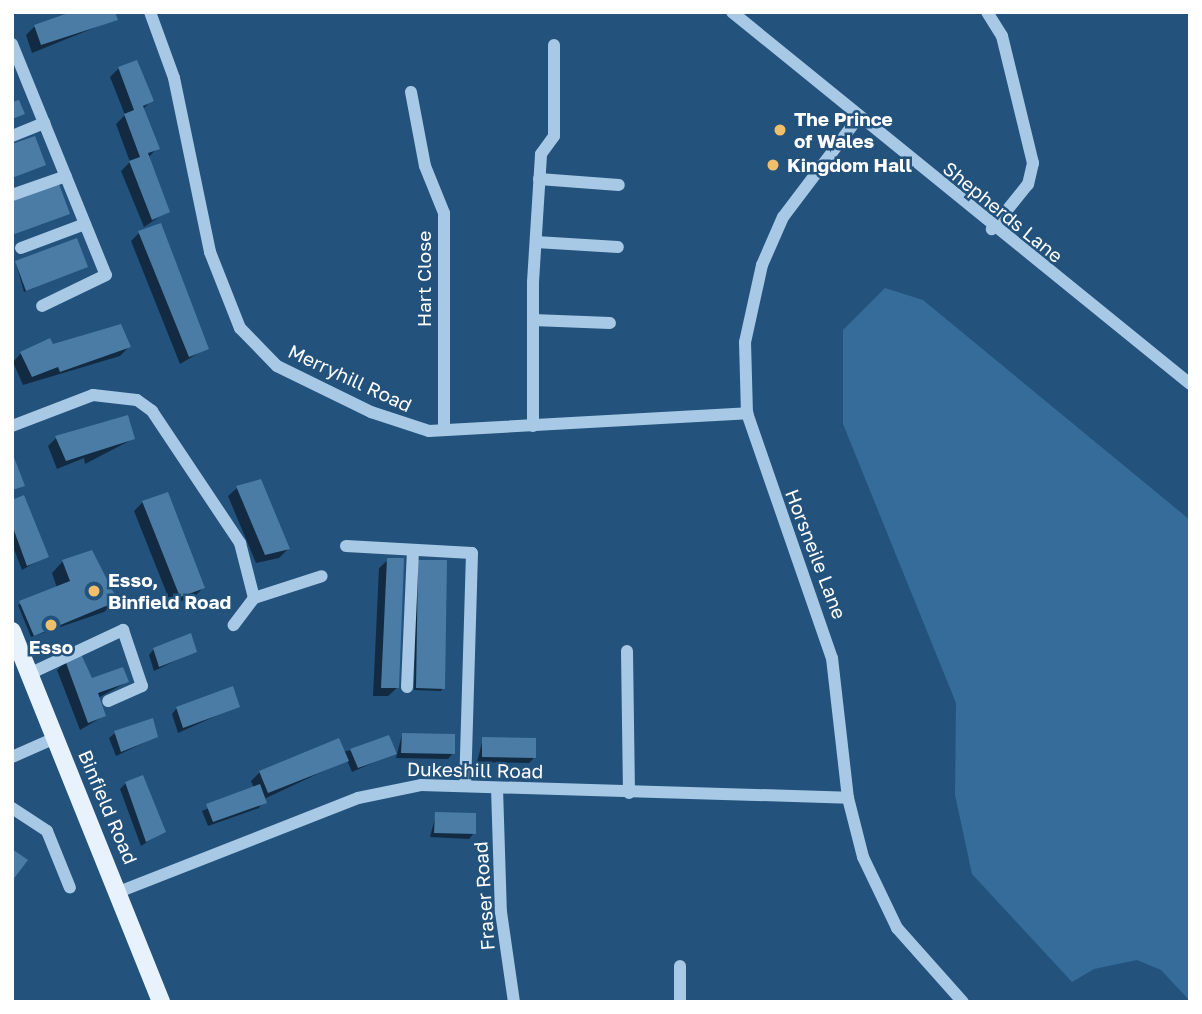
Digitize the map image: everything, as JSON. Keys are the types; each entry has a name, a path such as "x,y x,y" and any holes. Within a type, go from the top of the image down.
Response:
{"main road":[{"name":"Binfield Road","path":"12,631 121,891 161,1002"}],"street":[{"name":"Merryhill Road","path":"149,12 174,78 210,252 231,309 255,349 371,412 412,429 533,426 747,413"},
{"name":"Shepherds Lane","path":"732,12 992,229 1187,377"},
{"path":"987,12 1002,36 1033,163 1028,184 992,229"},
{"path":"12,44 106,275 42,306"},
{"path":"533,426 533,320 539,179 541,154 554,136 554,45"},
{"name":"Hart Close","path":"411,92 425,166 444,213 444,430"},
{"name":"Horsneile Lane","path":"858,118 791,204 766,254 745,342 747,413 832,658 848,798 885,907 913,950 963,1002"},
{"path":"12,136 45,123"},
{"path":"12,195 66,176"},
{"path":"539,179 619,185"},
{"path":"22,248 85,224"},
{"path":"536,242 618,247"},
{"path":"533,320 610,323"},
{"path":"12,426 93,395 137,400 164,425 240,543 254,598"},
{"path":"346,546 472,553 465,786"},
{"path":"407,687 413,550"},
{"path":"234,625 254,598 322,576"},
{"path":"29,674 122,630 142,686 108,701"},
{"path":"626,650 629,793"},
{"path":"12,757 55,738"},
{"name":"Dukeshill Road","path":"121,891 386,789 465,786 848,798"},
{"name":"Fraser Road","path":"497,788 501,912 514,1002"},
{"path":"12,807 47,831 70,888"},
{"path":"680,966 680,1002"},
{"path":"943,1002 953,992"}],"shaded area":[{"path":"885,288 923,300 1190,520 1190,1001 1161,970 1137,960 1094,969 1072,982 972,874 955,795 956,703 843,424 843,330"}],"building":[{"path":"71,12 115,12 118,20 41,45 34,25"},
{"path":"137,60 154,101 143,106 160,149 148,153 170,212 152,220 129,161 140,157 124,114 134,110 118,67"},
{"path":"19,100 25,114 12,119 12,102"},
{"path":"35,136 46,165 12,178 12,144"},
{"path":"59,184 70,214 12,235 12,201"},
{"path":"161,223 209,349 189,357 138,231"},
{"path":"77,238 88,267 26,291 15,261"},
{"path":"121,324 131,347 60,372 58,367 32,377 20,352 50,338 53,344"},
{"path":"128,415 135,439 66,461 55,436"},
{"path":"12,452 25,486 12,490"},
{"path":"261,479 290,549 265,555 236,486"},
{"path":"168,492 205,588 180,597 142,501"},
{"path":"24,495 49,557 27,566 12,525 12,500"},
{"path":"92,550 118,601 34,636 19,601 70,581 62,560"},
{"path":"387,558 404,558 399,688 381,688"},
{"path":"418,560 447,560 445,689 416,688"},
{"path":"191,633 197,652 159,667 153,648"},
{"path":"81,654 92,678 123,667 129,682 98,693 106,716 88,723 65,660"},
{"path":"233,686 240,707 183,728 176,707"},
{"path":"153,718 158,737 121,752 114,731"},
{"path":"402,733 455,734 455,754 401,753"},
{"path":"389,735 397,754 358,768 350,749"},
{"path":"482,737 536,738 536,758 482,757"},
{"path":"339,738 349,761 268,793 259,771"},
{"path":"143,775 166,832 146,842 125,782"},
{"path":"260,784 267,803 213,822 206,804"},
{"path":"435,812 476,813 476,834 434,833"},
{"path":"12,849 28,860 12,881"}],"place":[{"name":"The Prince of Wales","path":"780,130"},
{"name":"Kingdom Hall","path":"773,165"},
{"name":"Esso, Binfield Road","path":"94,591"},
{"name":"Esso","path":"51,625"}]}
